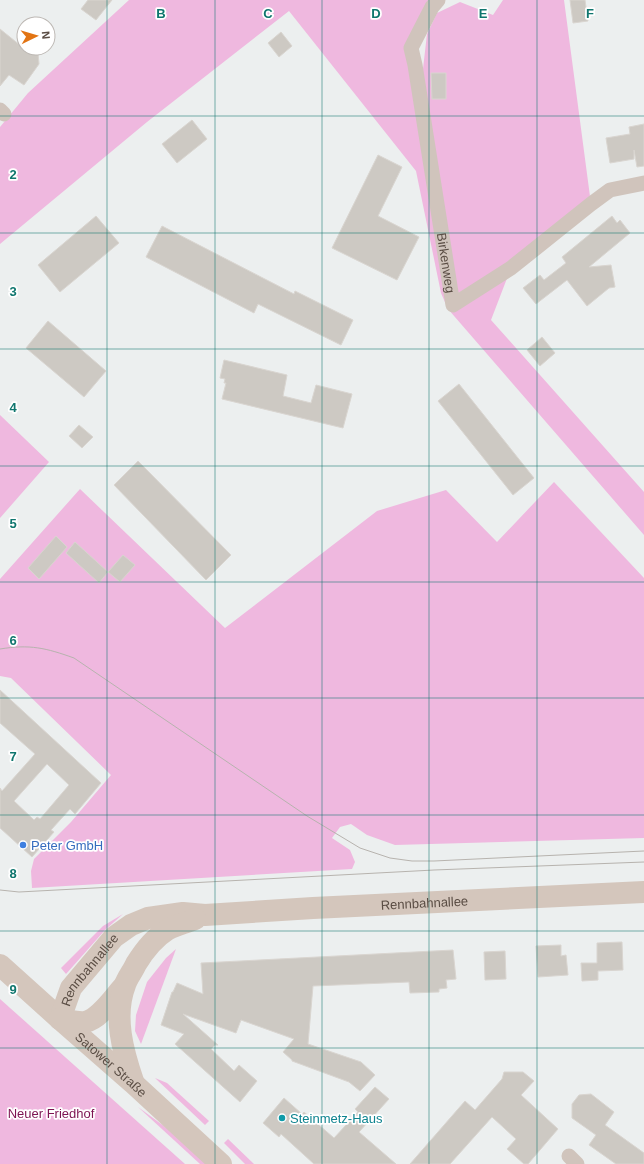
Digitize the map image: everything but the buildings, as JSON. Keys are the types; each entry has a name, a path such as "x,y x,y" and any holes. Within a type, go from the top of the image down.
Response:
{"main road":[{"name":"Rennbahnallee","path":"205,915 168,929 153,940 124,985 98,1016 84,1022 60,1019 71,988 114,937 131,925 148,918 183,913 205,915 313,908 644,892"},
{"name":"Satower Straße","path":"0,965 133,1082 222,1164"},
{"name":"Rennbahnallee","path":"124,985 119,1010 121,1034 125,1059 133,1082"}],"street":[{"name":"Birkenweg","path":"438,0 432,7 411,48 415,65 453,305 511,268 590,204 610,190 644,183"}],"green space":[{"path":"129,0 435,0 415,34 418,112 427,34 437,13 460,2 493,15 503,0 564,0 591,204 511,268 491,320 644,492 644,535 448,309 441,293 416,171 289,11 147,122 0,244 0,127 28,93"},
{"path":"0,415 49,462 0,518"},
{"path":"554,482 644,578 644,838 395,845 367,835 351,824 340,827 332,838 350,850 355,862 352,869 32,888 31,871 34,859 71,822 111,775 11,678 0,676 0,579 80,489 225,628 377,511 446,490 497,542"},
{"path":"123,914 105,930 66,974 61,968 103,926"},
{"path":"176,949 141,1044 135,1031 136,1015 147,982 166,958"},
{"name":"Neuer Friedhof","path":"0,999 185,1164 0,1164"},
{"path":"155,1078 167,1083 209,1121 205,1125"},
{"path":"138,1107 183,1140 209,1164 200,1164"},
{"path":"228,1139 254,1164 245,1164 224,1143"}],"tram line":[{"path":"0,649 20,647 38,648 74,658 307,816 360,848 390,858 412,861 434,861 644,851"},
{"path":"0,890 19,892 434,870 644,862"}],"place":[{"name":"Peter GmbH","path":"23,845"},
{"name":"Steinmetz-Haus","path":"282,1118"}]}
